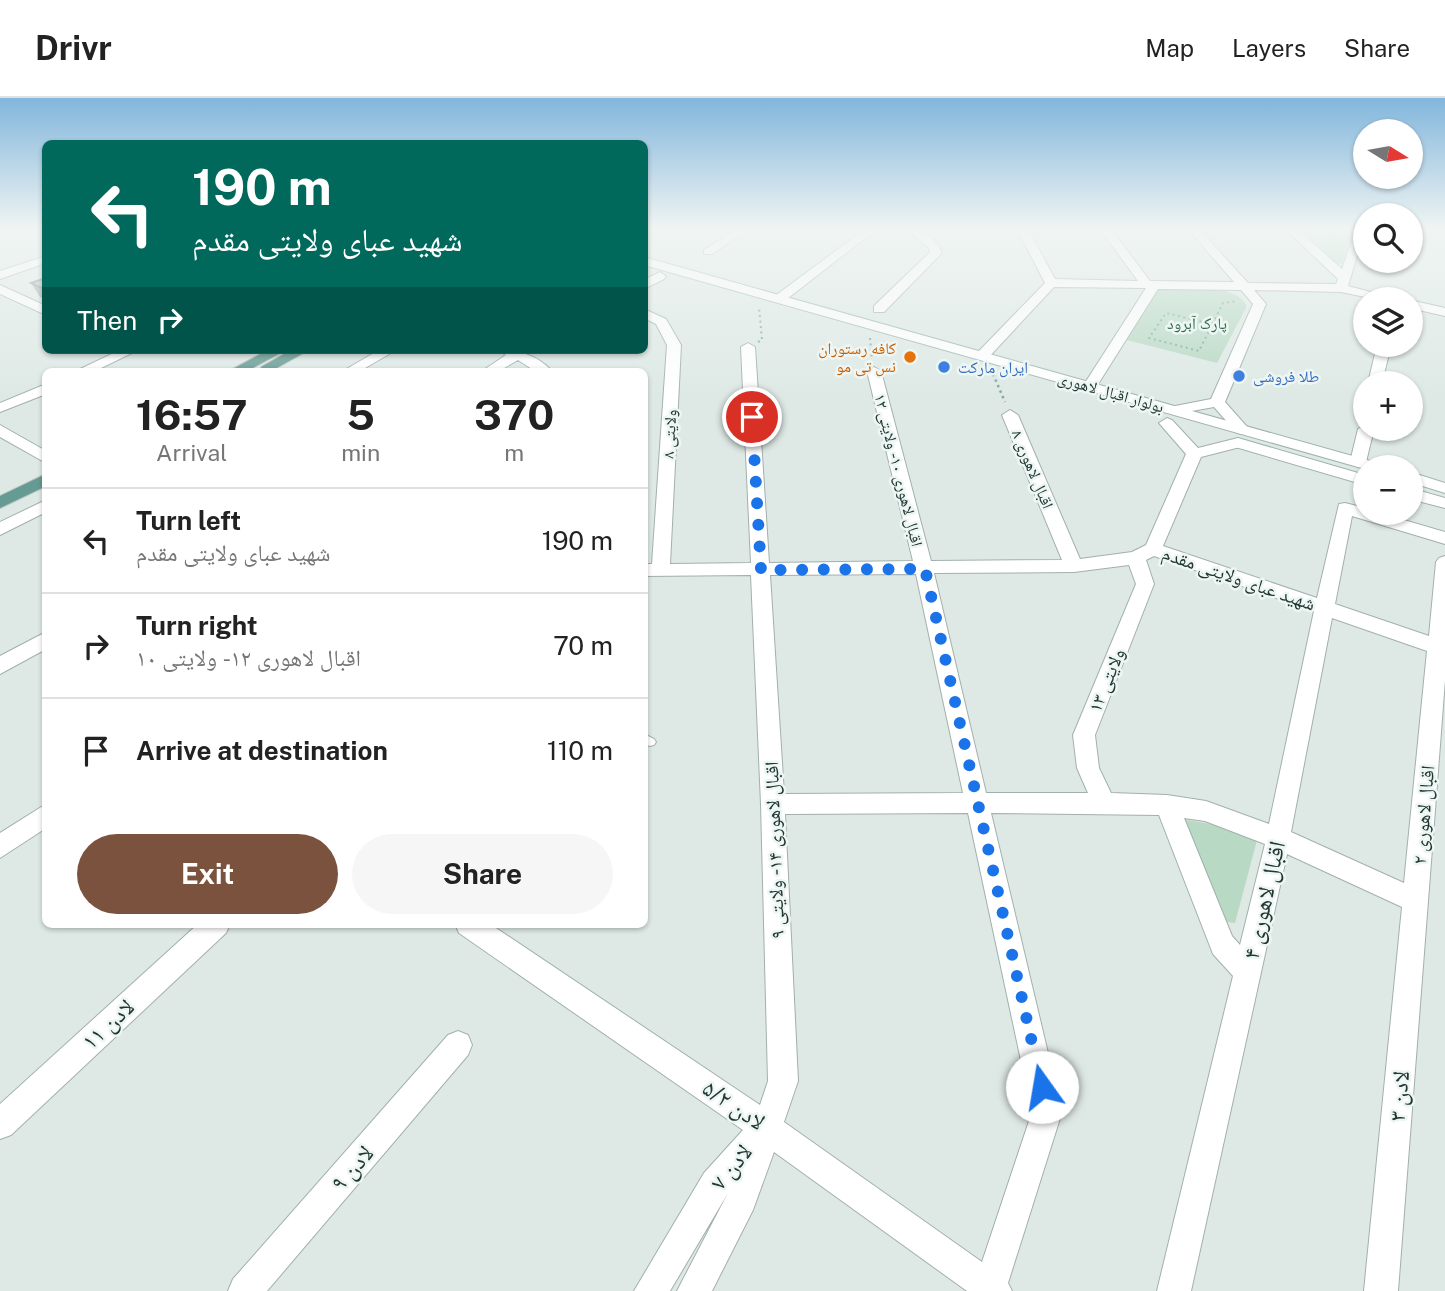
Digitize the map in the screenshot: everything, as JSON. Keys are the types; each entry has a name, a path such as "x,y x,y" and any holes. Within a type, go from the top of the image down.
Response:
{"main road":[{"path":"242,368 271,354"},
{"path":"266,368 294,354"},
{"path":"0,489 42,468"},
{"path":"0,503 42,482"}],"street":[{"name":"بولوار اقبال لاهوری","path":"691,285 759,304 982,356 1090,386 1171,416"},
{"name":"بولوار اقبال لاهوری","path":"728,285 779,299 852,325 869,336 992,372 1171,416 1240,436 1353,476"},
{"path":"779,299 798,285"},
{"path":"879,309 904,285"},
{"path":"982,356 1050,285"},
{"path":"1118,285 1287,285"},
{"path":"1090,386 1151,285"},
{"path":"1194,454 1171,416 1217,402 1260,304 1244,286"},
{"path":"0,289 42,309"},
{"path":"0,309 24,300"},
{"path":"1423,307 1445,312"},
{"name":"ولایتی ۸","path":"648,315 661,322 674,345 653,570"},
{"name":"اقبال لاهوری ۱۴ - ولایتی ۹","path":"748,347 774,804 783,1081 765,1127"},
{"path":"90,368 122,354"},
{"path":"356,368 382,354"},
{"path":"494,368 515,354 540,368"},
{"name":"اقبال لاهوری ۱۰ - ولایتی ۱۲","path":"873,371 925,569 1047,1112 992,1290"},
{"path":"0,408 42,390"},
{"path":"1144,553 1194,454 1240,436 1217,402"},
{"name":"اقبال لاهوری ۸","path":"1010,415 1074,566"},
{"path":"0,430 42,456"},
{"name":"بولوار اقبال لاهوری","path":"1240,436 1353,461"},
{"path":"1423,482 1445,488"},
{"path":"1423,497 1445,503"},
{"path":"0,529 42,507"},
{"name":"اقبال لاهوری ۴","path":"1174,1291 1278,838 1345,508 1445,538"},
{"name":"شهید عبای ولایتی مقدم","path":"653,570 1074,566 1144,553 1324,607 1436,646"},
{"name":"ولایتی ۱۳","path":"1104,803 1088,768 1084,735 1145,584 1144,553"},
{"name":"اقبال لاهوری ۲","path":"1416,901 1445,562"},
{"path":"0,666 42,641"},
{"path":"774,804 1167,805 1206,811 1278,838 1416,901"},
{"path":"1167,805 1222,945 1247,972"},
{"path":"0,847 42,817"},
{"name":"لادن ۳","path":"1381,1291 1416,901"},
{"name":"لادن ۱۱","path":"0,1124 213,928"},
{"name":"لادن ۵/۲","path":"474,928 765,1127 992,1290"},
{"name":"لادن ۹","path":"245,1291 458,1045"},
{"name":"لادن ۷","path":"651,1291 715,1184 765,1127"},
{"name":"لادن ۷","path":"694,1291 742,1199 765,1127"}],"path":[{"path":"1212,324 1166,313 1149,338 1199,351 1223,303 1241,301 1260,304"},
{"path":"748,347 762,340 759,304"},
{"path":"869,336 873,371"},
{"name":"اقبال لاهوری ۸","path":"992,372 1010,415"}],"green space":[{"name":"پارک آبرود","path":"1158,288 1207,288 1232,293 1241,298 1247,306 1217,363 1127,340"},
{"path":"1181,819 1211,824 1257,840 1235,923 1219,921"}],"place":[{"name":"كافه رستوران نس تى مو","path":"910,357"},
{"name":"ایران مارکت","path":"944,367"},
{"name":"طلا فروشی","path":"1239,376"}],"route":[{"path":"752,417 761,570 925,569 1042,1087"}]}
